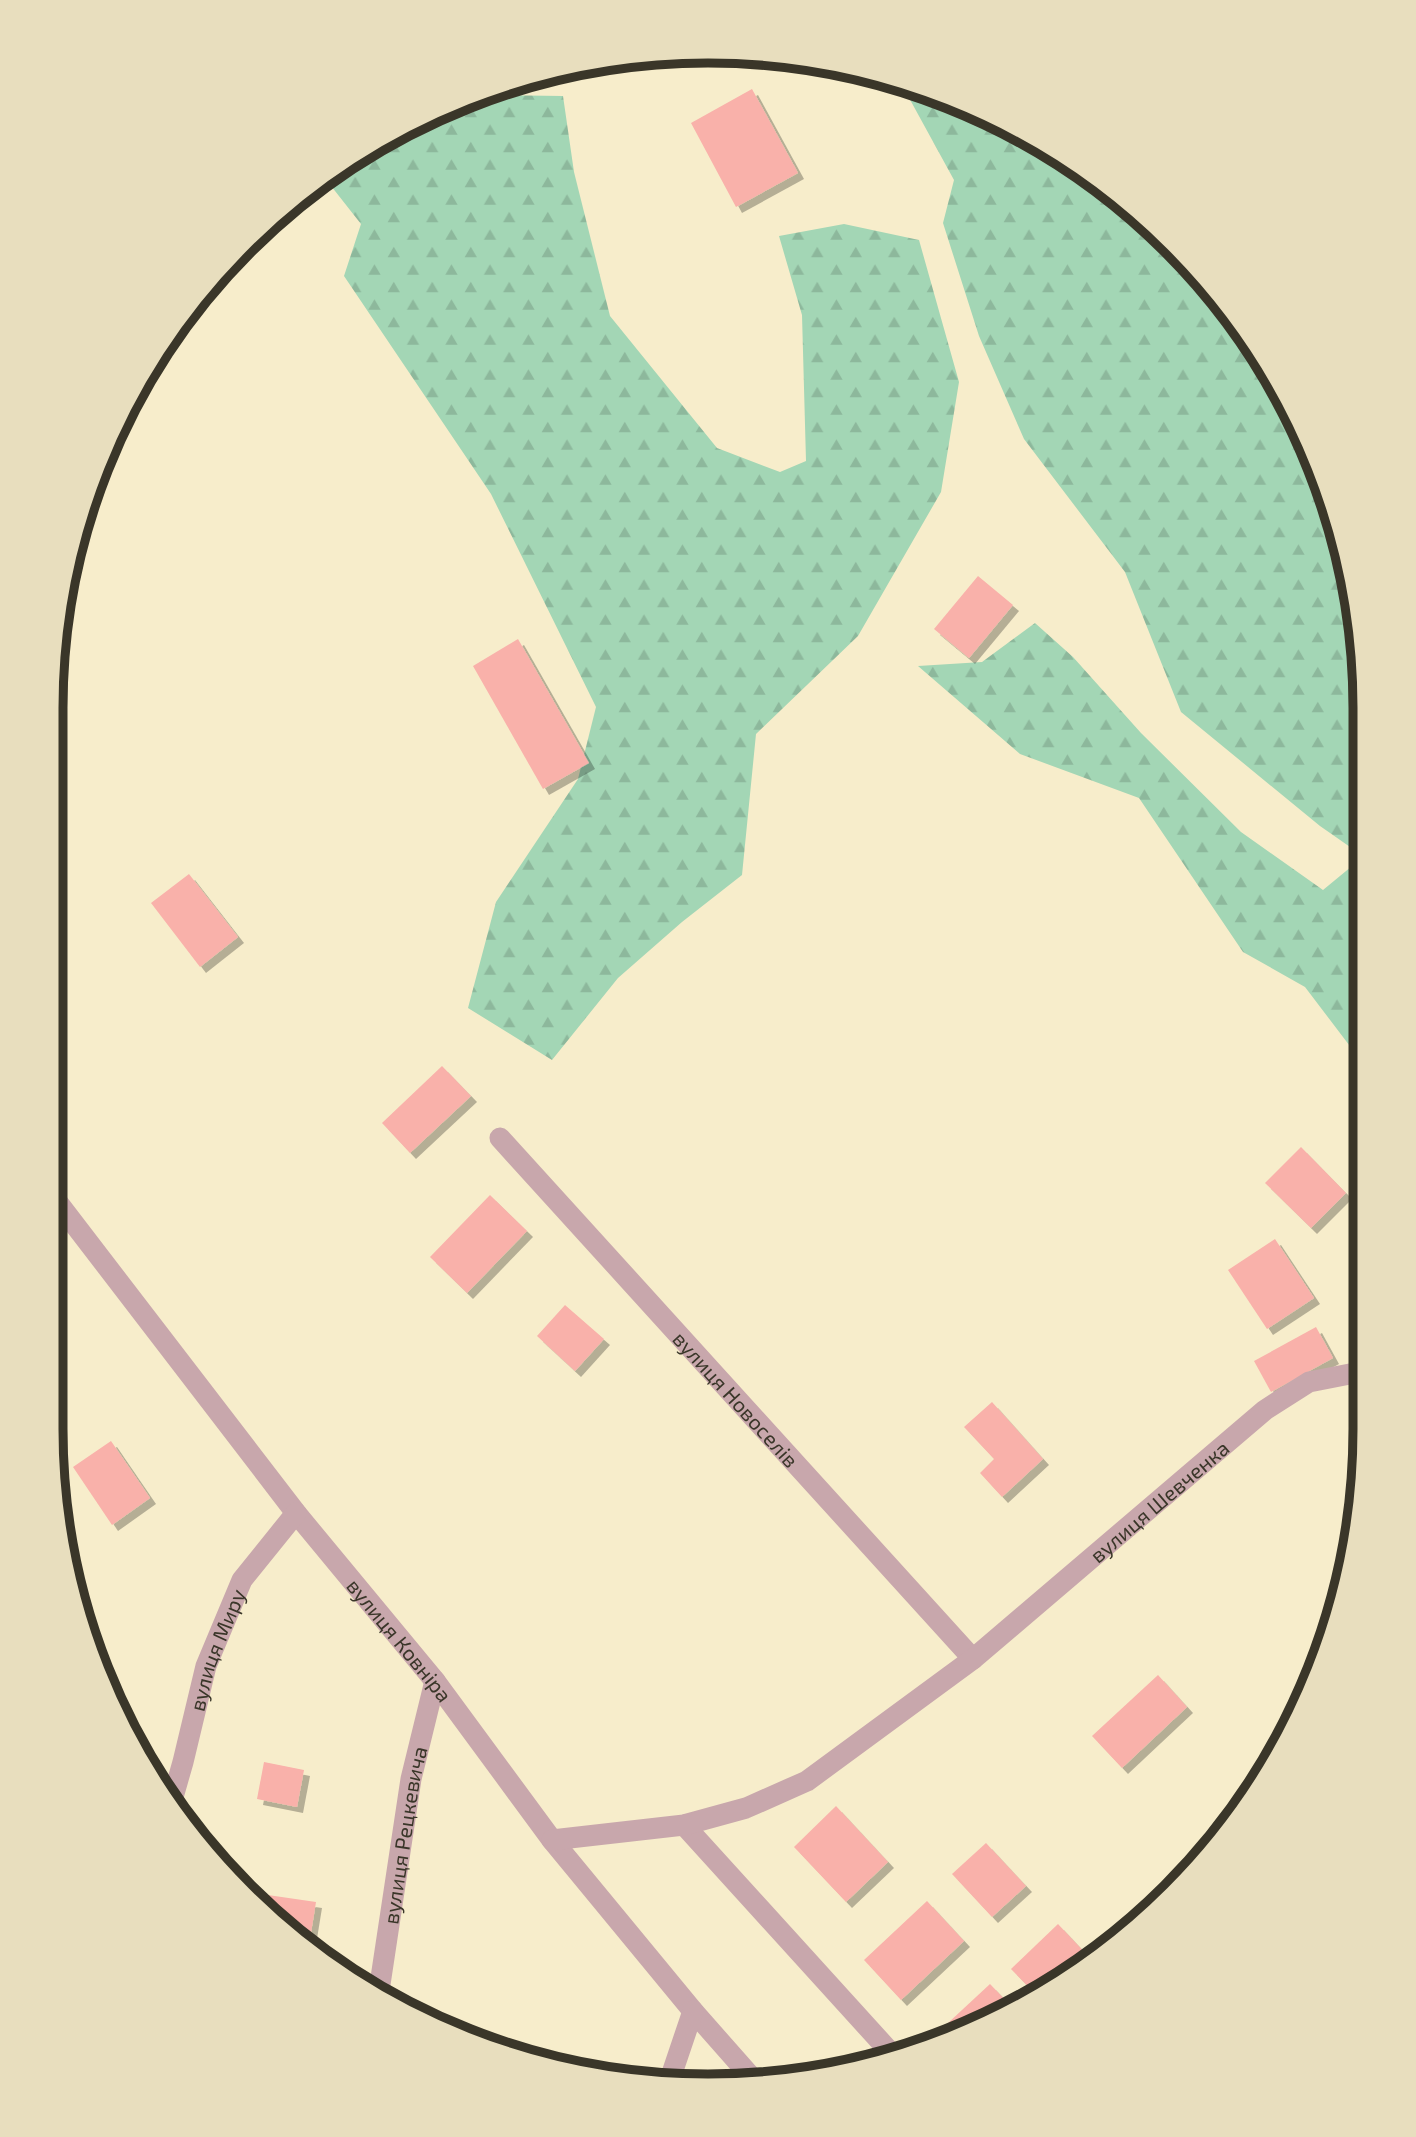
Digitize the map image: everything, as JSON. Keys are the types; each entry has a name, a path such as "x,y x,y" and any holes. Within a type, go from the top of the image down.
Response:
{"street":[{"name":"вулиця Новоселів","path":"500,1138 973,1659"},
{"name":"вулиця Ковніра","path":"63,1209 296,1513 435,1681 552,1840 748,2073"},
{"name":"вулиця Шевченка","path":"552,1840 684,1825 746,1808 807,1781 973,1659 1265,1410 1310,1382 1353,1373"},
{"name":"вулиця Миру","path":"175,1791 205,1666 242,1580 296,1513"},
{"name":"вулиця Рецкевича","path":"380,1985 411,1779 435,1681"},
{"path":"684,1825 887,2048"},
{"path":"672,2073 693,2011"}],"green space":[{"path":"507,95 563,96 574,172 610,316 717,448 780,472 806,461 802,315 779,236 844,224 919,240 959,382 941,492 858,636 756,734 742,875 682,922 618,978 552,1060 468,1008 496,902 578,779 596,707 491,494 344,276 361,224 331,185 386,149 461,112"},
{"path":"907,95 955,112 1030,149 1101,196 1164,252 1193,283 1220,315 1267,386 1304,461 1319,501 1341,582 1352,666 1353,849 1320,826 1181,712 1125,572 1024,439 979,336 943,223 954,180"},
{"path":"1035,623 1073,657 1141,733 1241,832 1323,890 1353,865 1353,1050 1305,987 1243,952 1139,798 1020,754 918,666 982,662"}],"building":[{"path":"752,89 798,173 736,207 691,123"},
{"path":"978,576 1013,605 969,658 934,629"},
{"path":"518,639 589,763 543,789 473,666"},
{"path":"189,874 238,937 200,967 151,903"},
{"path":"442,1066 471,1096 410,1153 382,1123"},
{"path":"1301,1147 1346,1193 1311,1228 1265,1183"},
{"path":"490,1195 527,1231 467,1293 430,1257"},
{"path":"1275,1239 1314,1298 1267,1329 1228,1270"},
{"path":"565,1305 604,1339 575,1371 537,1336"},
{"path":"1316,1327 1333,1358 1271,1392 1254,1361"},
{"path":"992,1402 1043,1459 1002,1497 980,1473 994,1459 964,1427"},
{"path":"111,1441 150,1498 112,1525 73,1467"},
{"path":"1158,1675 1187,1707 1122,1768 1092,1736"},
{"path":"264,1762 304,1770 297,1807 257,1799"},
{"path":"836,1806 888,1862 846,1902 794,1847"},
{"path":"986,1843 1026,1886 992,1917 952,1874"},
{"path":"262,1894 316,1902 310,1937"},
{"path":"927,1901 964,1941 901,2000 864,1960"},
{"path":"1058,1924 1085,1952 1030,1988 1011,1969"},
{"path":"990,1984 1006,2000 955,2025 951,2026 948,2023"}]}
